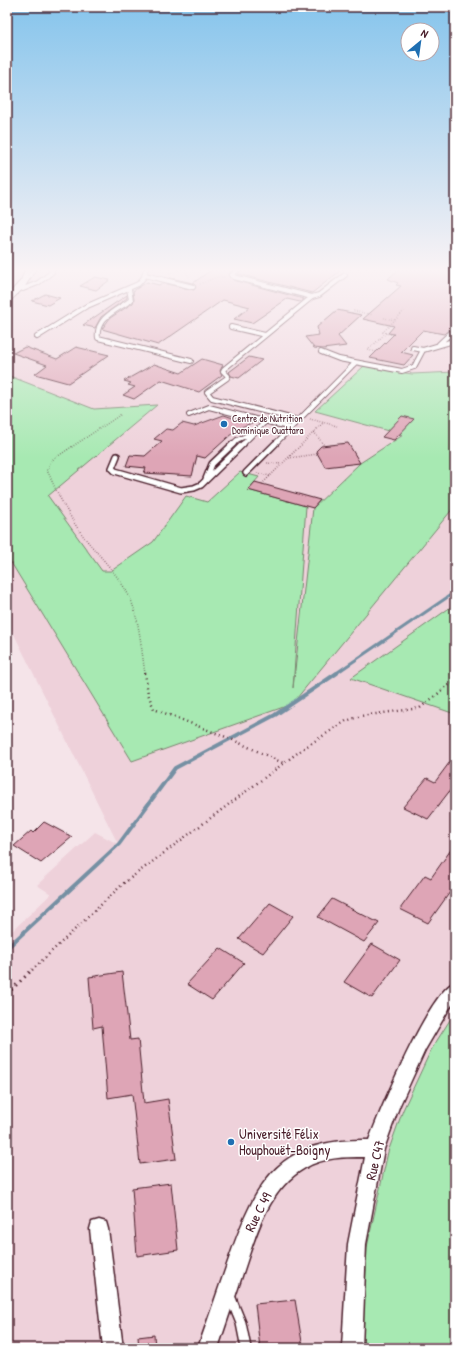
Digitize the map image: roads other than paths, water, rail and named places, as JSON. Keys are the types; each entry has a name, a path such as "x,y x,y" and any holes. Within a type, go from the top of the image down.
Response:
{"street":[{"name":"Rue C47","path":"352,1348 357,1244 375,1149 419,1045 444,1004 455,990"},
{"name":"Rue C 49","path":"208,1348 256,1210 278,1178 301,1160 326,1151 349,1148 375,1149"},
{"path":"99,1229 113,1348"}],"lane":[{"path":"37,337 46,331"},
{"path":"96,331 98,338 191,361"},
{"path":"250,331 266,335"},
{"path":"271,331 224,369 223,371 228,376 227,378 207,392 212,398 300,418"},
{"path":"437,346 453,331"},
{"path":"413,348 423,350 455,339"},
{"path":"321,352 330,357 402,371 410,370 418,363 423,350"},
{"path":"246,473 356,363"},
{"path":"189,415 210,407 290,428"},
{"path":"117,456 112,468 114,471 181,490 194,488 206,480 266,422"},
{"path":"228,1290 241,1323 246,1348"}],"waterway":[{"path":"335,674 455,592"},
{"path":"7,948 119,844 175,768 275,715 337,673"}],"place":[{"name":"Centre de Nutrition Dominique Ouattara","path":"224,424"},
{"name":"Université Félix Houphouët-Boigny","path":"231,1142"}]}
